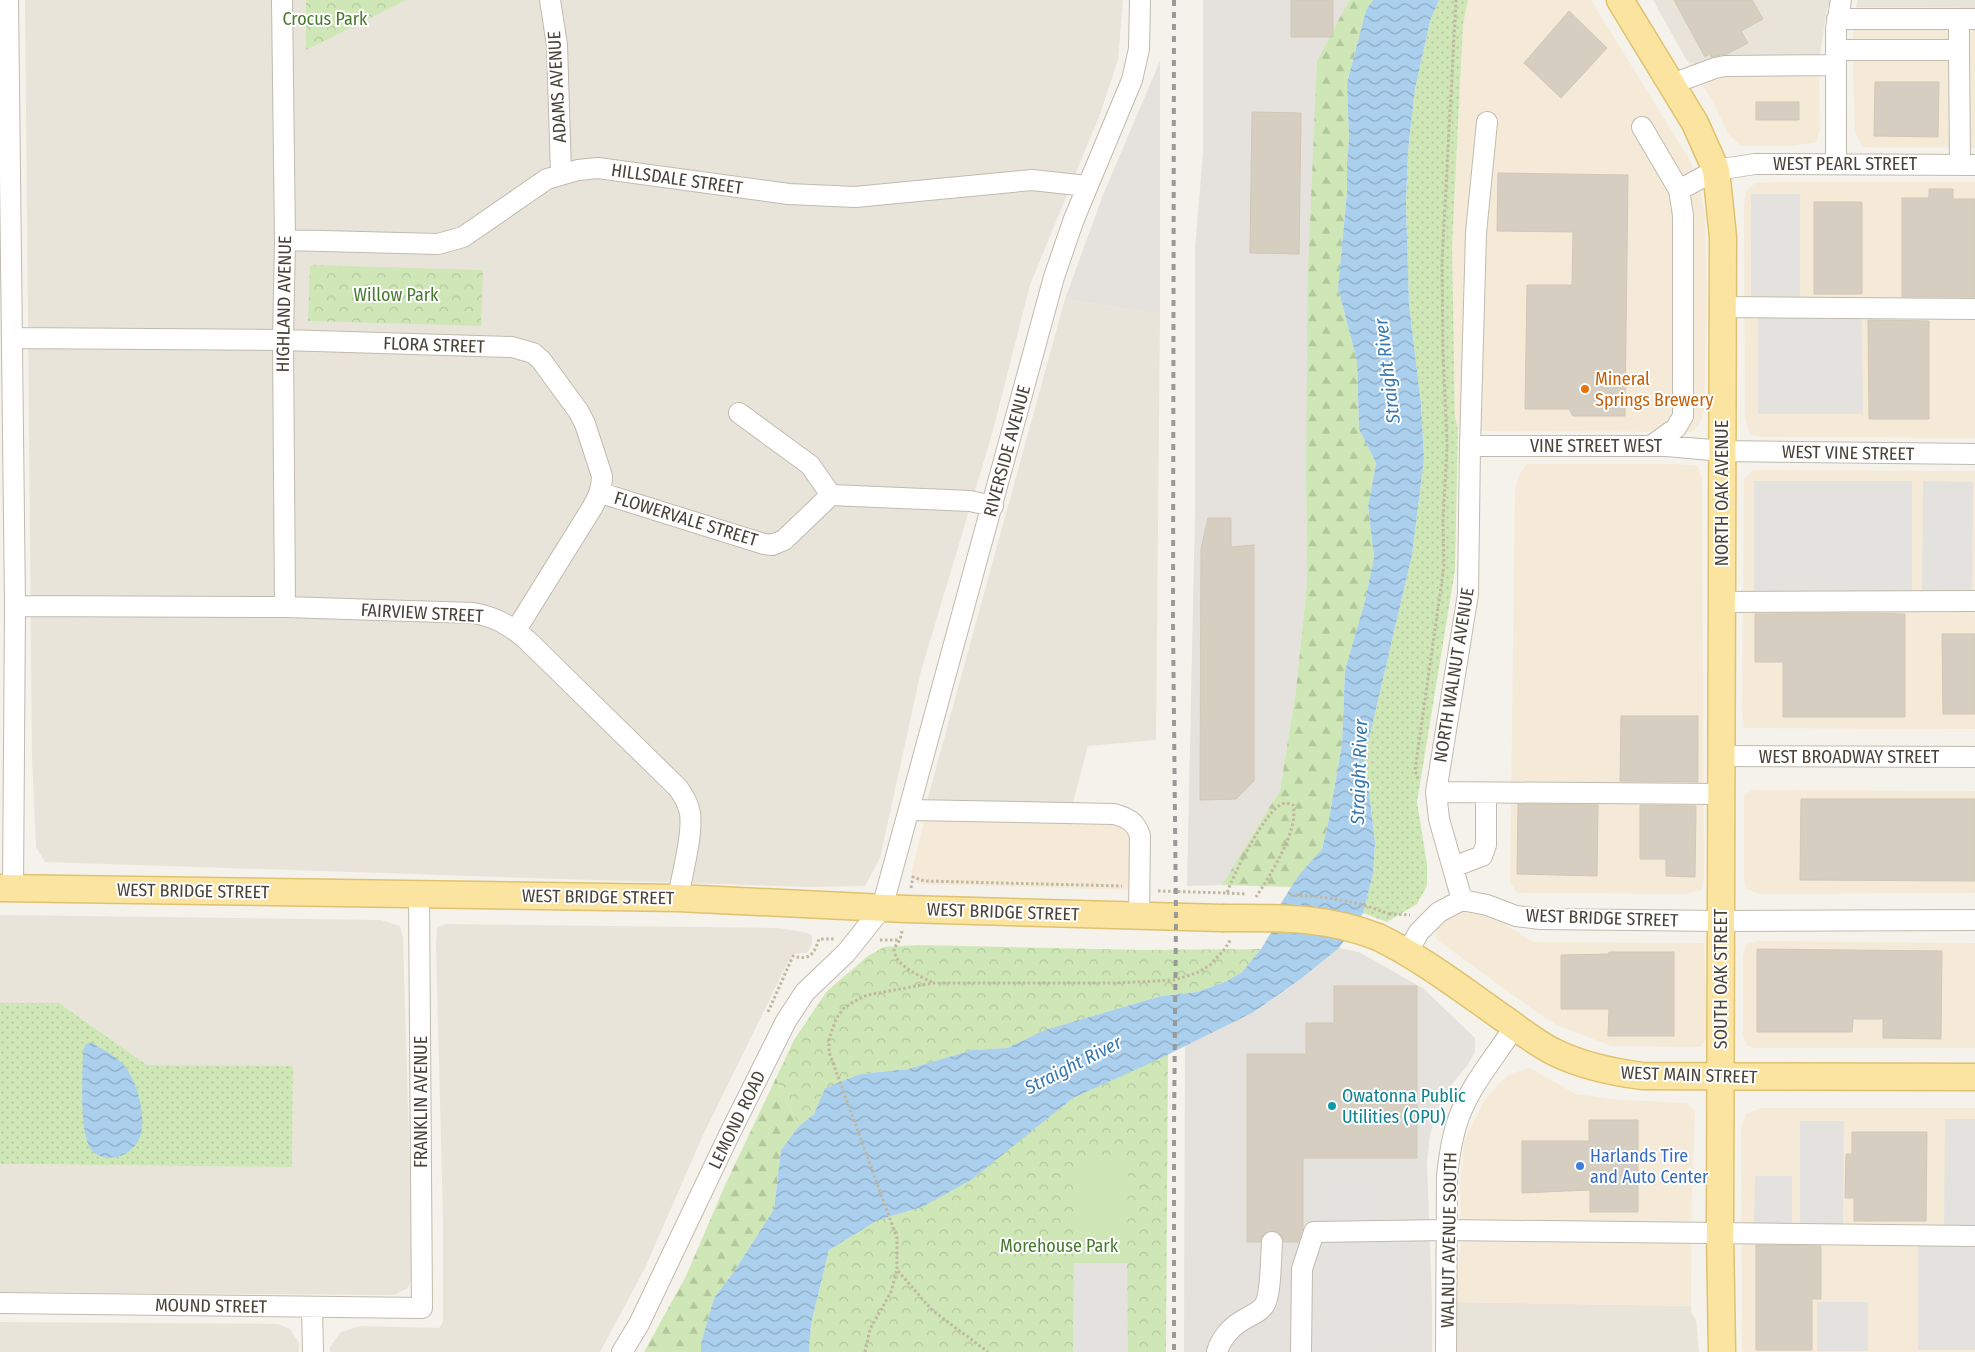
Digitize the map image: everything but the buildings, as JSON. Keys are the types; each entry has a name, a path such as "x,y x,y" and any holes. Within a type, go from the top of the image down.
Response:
{"main road":[{"name":"NORTH OAK AVENUE","path":"1620,0 1695,123 1716,170 1723,237 1722,756"},
{"name":"SOUTH OAK STREET","path":"1722,756 1720,1234 1722,1352"},
{"name":"WEST BRIDGE STREET","path":"6,888 678,898 882,908 1139,916 1228,915 1325,921 1361,930 1384,925 1408,952"},
{"name":"WEST MAIN STREET","path":"1408,952 1554,1052 1582,1064 1612,1072 1642,1076 1975,1077"}],"street":[{"name":"HIGHLAND AVENUE","path":"282,0 286,607"},
{"name":"ADAMS AVENUE","path":"550,0 558,45 561,174"},
{"name":"RIVERSIDE AVENUE","path":"882,908 1054,277 1087,186 1132,80 1139,49 1140,0"},
{"path":"5,9 15,606 6,888"},
{"path":"1836,164 1836,57 1839,9 1967,19 1958,50 1968,164"},
{"path":"1672,84 1725,66 1958,50"},
{"name":"NORTH WALNUT AVENUE","path":"1462,900 1439,819 1436,792 1468,594 1476,233 1487,122"},
{"path":"1642,127 1679,190 1684,215 1684,416 1676,428 1651,446"},
{"name":"WEST PEARL STREET","path":"1679,190 1716,170 1755,164 1968,164"},
{"name":"HILLSDALE STREET","path":"285,240 438,244 450,242 463,237 547,179 578,170 598,168 821,197 855,197 1032,180 1087,186"},
{"path":"1722,307 1975,309"},
{"name":"FLORA STREET","path":"12,338 283,340 512,347 533,353 541,360 579,412 585,424 602,476 601,493"},
{"path":"739,414 810,465 831,495 970,501 993,506"},
{"name":"VINE STREET WEST","path":"1470,446 1651,446 1722,451"},
{"name":"WEST VINE STREET","path":"1722,451 1975,454"},
{"path":"516,630 601,493"},
{"name":"FLOWERVALE STREET","path":"601,493 772,545 784,540 831,495"},
{"path":"1722,602 1975,601"},
{"name":"FAIRVIEW STREET","path":"15,606 286,607 473,613 486,615 500,621 516,630 678,788 686,799 690,813 690,826 678,898"},
{"name":"WEST BROADWAY STREET","path":"1722,756 1975,757"},
{"path":"1436,792 1722,794"},
{"path":"1453,867 1482,856 1486,846 1486,793"},
{"path":"910,810 1114,814 1125,817 1132,821 1140,836 1139,916"},
{"name":"FRANKLIN AVENUE","path":"419,895 422,1308"},
{"path":"1408,952 1419,932 1439,912 1462,900"},
{"name":"WEST BRIDGE STREET","path":"1462,900 1487,905 1516,916 1540,919 1721,921 1975,920"},
{"name":"LEMOND ROAD","path":"622,1352 639,1324 729,1135 786,1021 805,992 846,953 882,908"},
{"name":"WALNUT AVENUE SOUTH","path":"1446,1352 1447,1176 1450,1148 1457,1121 1469,1095 1515,1026"},
{"path":"1300,1352 1302,1269 1314,1232 1447,1230 1975,1236"},
{"path":"1217,1352 1226,1335 1240,1322 1252,1316 1266,1304 1270,1283 1272,1242"},
{"name":"MOUND STREET","path":"0,1303 422,1308"},
{"path":"312,1307 312,1352"}],"path":[{"path":"1436,792 1418,779 1415,770 1444,566 1443,522 1446,446 1442,351 1442,262 1456,0"},
{"path":"865,1352 870,1329 891,1292 898,1270 897,1238 831,1062 829,1040 836,1019 843,1009 867,995 933,983 1117,983 1175,980 1198,972 1210,965 1224,950 1233,875 1260,829 1277,807 1282,803 1288,803 1293,805 1295,812 1294,820 1277,864 1254,901"},
{"path":"913,877 924,881 1120,885 1161,892 1228,915"},
{"path":"1384,925 1401,916 1417,914"},
{"path":"900,940 894,948 894,956 899,962 933,983"},
{"path":"898,1270 932,1310 988,1352"}],"shaded area":[{"path":"25,0 1123,0 1118,60 1100,114 1030,285 992,434 921,671 880,858 865,886 809,887 45,862 36,847 32,756"},
{"path":"1203,0 1349,0 1317,61 1306,468 1307,583 1296,690 1280,790 1222,885 1187,886 1195,512 1195,250 1203,152"},
{"path":"1468,0 1591,0 1691,162 1705,214 1707,300 1704,412 1700,424 1691,432 1482,431 1458,429 1455,418 1452,246 1463,24"},
{"path":"1653,0 1831,0 1827,9 1819,60 1701,67 1687,61"},
{"path":"1858,0 1975,0 1975,8 1856,7"},
{"path":"1856,7 1975,8 1975,148 1862,147 1855,131 1853,36"},
{"path":"1819,60 1820,129 1816,142 1793,146 1742,146 1729,135 1711,98 1687,61 1701,67"},
{"path":"1160,61 1160,314 1065,299 1103,195"},
{"path":"1975,182 1975,438 1763,437 1750,435 1745,419 1744,206 1746,192 1755,183"},
{"path":"1751,194 1800,194 1800,302 1751,302"},
{"path":"1065,299 1160,314 1156,740 1088,746 1072,806 927,801"},
{"path":"1758,316 1862,316 1863,414 1758,414"},
{"path":"1527,464 1679,464 1698,466 1702,479 1704,876 1702,890 1685,894 1517,893 1510,882 1515,489 1520,473"},
{"path":"1753,470 1975,471 1975,729 1744,728 1742,712 1744,479"},
{"path":"1754,481 1912,481 1912,596 1754,596"},
{"path":"1923,481 1973,482 1972,596 1922,595"},
{"path":"1752,790 1975,791 1975,893 1760,894 1746,889 1744,878 1744,797"},
{"path":"925,818 1125,823 1132,838 1134,890 918,884 911,874"},
{"path":"1460,908 1482,911 1534,942 1704,943 1708,1036 1701,1047 1611,1046 1557,1025 1436,939 1437,922"},
{"path":"0,915 381,920 400,926 403,938 413,1275 408,1288 394,1295 0,1292 0,1164 292,1167 293,1067 147,1065 59,1003 0,1003"},
{"path":"446,924 778,928 812,935 812,944 807,953 792,954 703,1135 645,1268 600,1352 330,1352 330,1347 341,1332 360,1326 439,1328 443,1322 443,1218 436,944 437,928"},
{"path":"1759,941 1975,943 1975,1048 1753,1048 1748,1046 1743,1036 1743,955 1747,944"},
{"path":"1339,948 1359,952 1424,989 1475,1038 1475,1052 1467,1066 1452,1084 1438,1108 1430,1135 1427,1161 1432,1352 1184,1352 1185,1046 1252,1013 1302,978"},
{"path":"1530,1068 1576,1094 1622,1100 1687,1103 1695,1111 1691,1306 1456,1302 1461,1243 1460,1186 1464,1141 1485,1099 1509,1074"},
{"path":"1761,1108 1975,1108 1975,1352 1742,1352 1741,1128 1746,1114"},
{"path":"1945,1119 1975,1119 1975,1230 1944,1230"},
{"path":"1800,1121 1844,1121 1843,1229 1800,1229"},
{"path":"1755,1176 1792,1176 1792,1231 1754,1230"},
{"path":"1386,1178 1386,1227 1413,1227 1414,1350 1285,1352 1290,1347 1292,1284 1316,1257 1315,1180"},
{"path":"1918,1243 1975,1243 1975,1350 1918,1350"},
{"path":"1074,1263 1127,1263 1128,1352 1073,1352"},
{"path":"1456,1302 1691,1306 1691,1312 1696,1320 1699,1352 1457,1352"},
{"path":"1817,1302 1868,1302 1868,1351 1817,1351"},
{"path":"0,1322 278,1324 290,1329 299,1343 299,1352 0,1352"}],"green space":[{"name":"Crocus Park","path":"306,0 406,0 306,50"},
{"path":"1349,0 1373,0 1366,10 1347,83 1349,139 1347,192 1338,288 1357,361 1359,429 1376,463 1368,507 1374,557 1365,601 1345,670 1342,744 1322,849 1292,887 1222,885 1280,790 1296,690 1307,583 1308,270 1317,61"},
{"path":"1439,0 1468,0 1463,24 1452,246 1455,418 1458,429 1455,570 1417,802 1427,864 1427,886 1417,904 1387,922 1363,913 1373,874 1375,843 1365,756 1412,555 1424,459 1421,404 1409,304 1406,204 1408,151 1415,89 1430,21"},
{"name":"Willow Park","path":"310,265 483,270 481,326 308,321"},
{"path":"919,945 1143,950 1261,949 1242,972 1227,981 1197,992 1161,996 1089,1017 1046,1030 1007,1048 972,1050 908,1069 860,1074 825,1088 814,1114 799,1126 776,1078 794,1040 827,991 868,956 884,947"},
{"path":"0,1003 59,1003 147,1065 293,1066 292,1167 0,1164"},
{"name":"Morehouse Park","path":"1168,1054 1166,1352 809,1352 811,1324 829,1250 878,1220 922,1207 1073,1098"},
{"path":"776,1078 799,1126 781,1150 774,1209 735,1270 714,1298 701,1343 701,1352 644,1352 686,1276 726,1183"},
{"path":"1074,1162 1128,1162 1127,1263 1074,1263"}],"water":[{"name":"Straight River","path":"1373,0 1439,0 1430,21 1415,89 1408,151 1406,204 1409,304 1421,404 1424,459 1412,555 1365,756 1375,843 1373,874 1363,913 1339,948 1302,978 1252,1013 1159,1059 1073,1098 971,1180 922,1207 878,1220 829,1250 811,1324 809,1352 701,1352 701,1343 714,1298 735,1270 774,1209 781,1150 799,1126 814,1114 825,1088 860,1074 908,1069 972,1050 1007,1048 1045,1030 1161,996 1197,992 1227,981 1242,972 1261,949 1278,921 1279,906 1299,875 1322,849 1342,744 1345,670 1365,601 1374,557 1368,507 1376,463 1359,429 1357,361 1338,288 1347,192 1349,139 1347,83 1366,10"},
{"path":"92,1043 114,1056 127,1069 137,1089 140,1101 142,1124 141,1134 137,1143 127,1153 113,1158 99,1156 89,1146 86,1137 82,1100 83,1051 86,1044"}],"railway":[{"path":"1174,0 1173,623 1176,917 1174,1352"}],"place":[{"name":"Mineral Springs Brewery","path":"1585,389"},
{"name":"Owatonna Public Utilities (OPU)","path":"1332,1106"},
{"name":"Harlands Tire and Auto Center","path":"1580,1166"}]}
